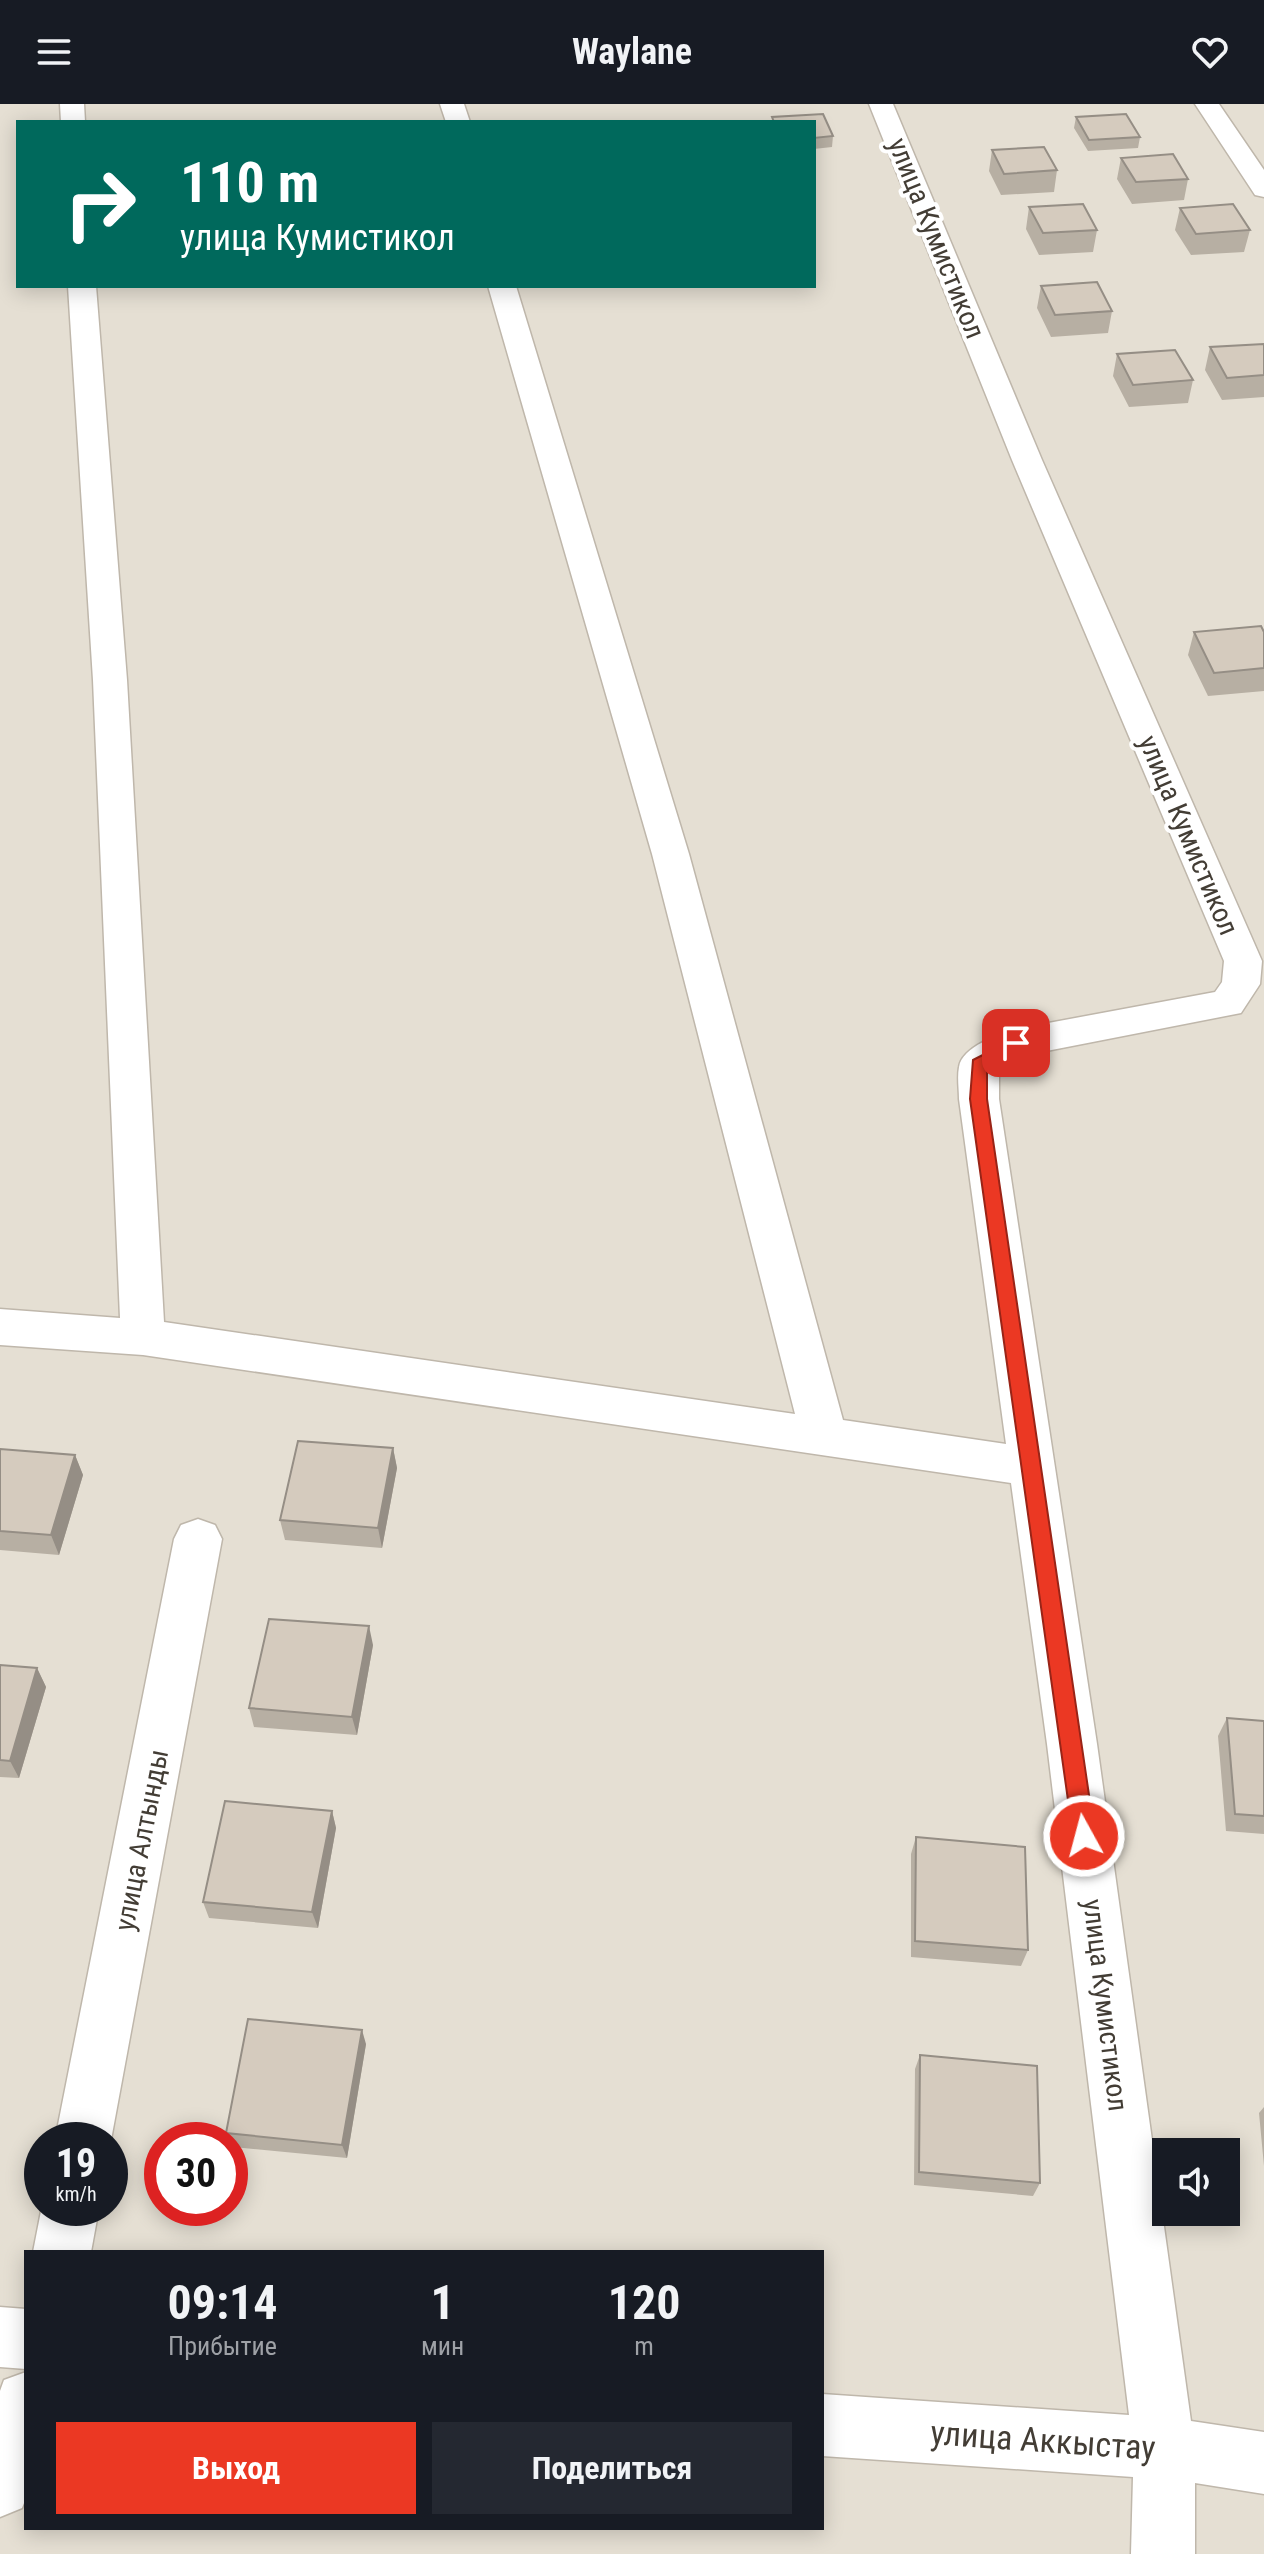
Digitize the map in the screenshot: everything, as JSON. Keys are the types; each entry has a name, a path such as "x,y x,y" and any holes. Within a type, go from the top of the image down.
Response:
{"street":[{"name":"улица Кумистикол","path":"881,104 1027,460 1243,961 1241,984 1227,1003 1016,1043 979,1064 979,1099 1072,1744 1164,2448 1163,2554"},
{"path":"1207,104 1264,189"},
{"path":"82,288 101,518 119,811 143,1337"},
{"path":"502,288 526,383 619,677 714,1017 824,1436"},
{"path":"0,1327 143,1337 1032,1467"},
{"name":"улица Алтынды","path":"86,2122 198,1539"},
{"path":"62,2250 67,2226"},
{"path":"0,2337 24,2339"},
{"path":"0,2486 24,2408"},
{"name":"улица Аккыстау","path":"824,2425 1164,2448 1264,2463"}],"shaded area":[{"path":"0,104 1264,104 1264,2554 0,2554"}],"building":[{"path":"823,114 833,136 816,138 816,120 773,120 772,117"},
{"path":"1126,114 1140,137 1089,140 1076,117"},
{"path":"1044,147 1057,170 1004,174 992,150"},
{"path":"1173,154 1188,179 1136,182 1121,158"},
{"path":"1083,204 1097,230 1043,233 1029,207"},
{"path":"1233,204 1250,230 1196,234 1180,208"},
{"path":"1097,282 1112,311 1055,315 1041,286"},
{"path":"1264,344 1264,375 1227,378 1210,347"},
{"path":"1175,350 1193,380 1133,385 1117,354"},
{"path":"1261,626 1264,632 1264,668 1214,673 1194,632"},
{"path":"298,1441 393,1448 378,1528 280,1520"},
{"path":"0,1449 75,1455 51,1535 0,1531"},
{"path":"269,1619 369,1626 352,1717 249,1708"},
{"path":"0,1665 37,1668 10,1761 0,1760"},
{"path":"1227,1718 1264,1721 1264,1816 1235,1814"},
{"path":"225,1801 332,1811 312,1912 203,1902"},
{"path":"916,1837 1025,1847 1028,1950 915,1941"},
{"path":"248,2019 362,2030 342,2145 248,2135 248,2122 228,2122"},
{"path":"920,2055 1037,2066 1040,2183 919,2172"}],"route":[{"path":"1016,1043 979,1064 979,1099 1084,1836"}]}
